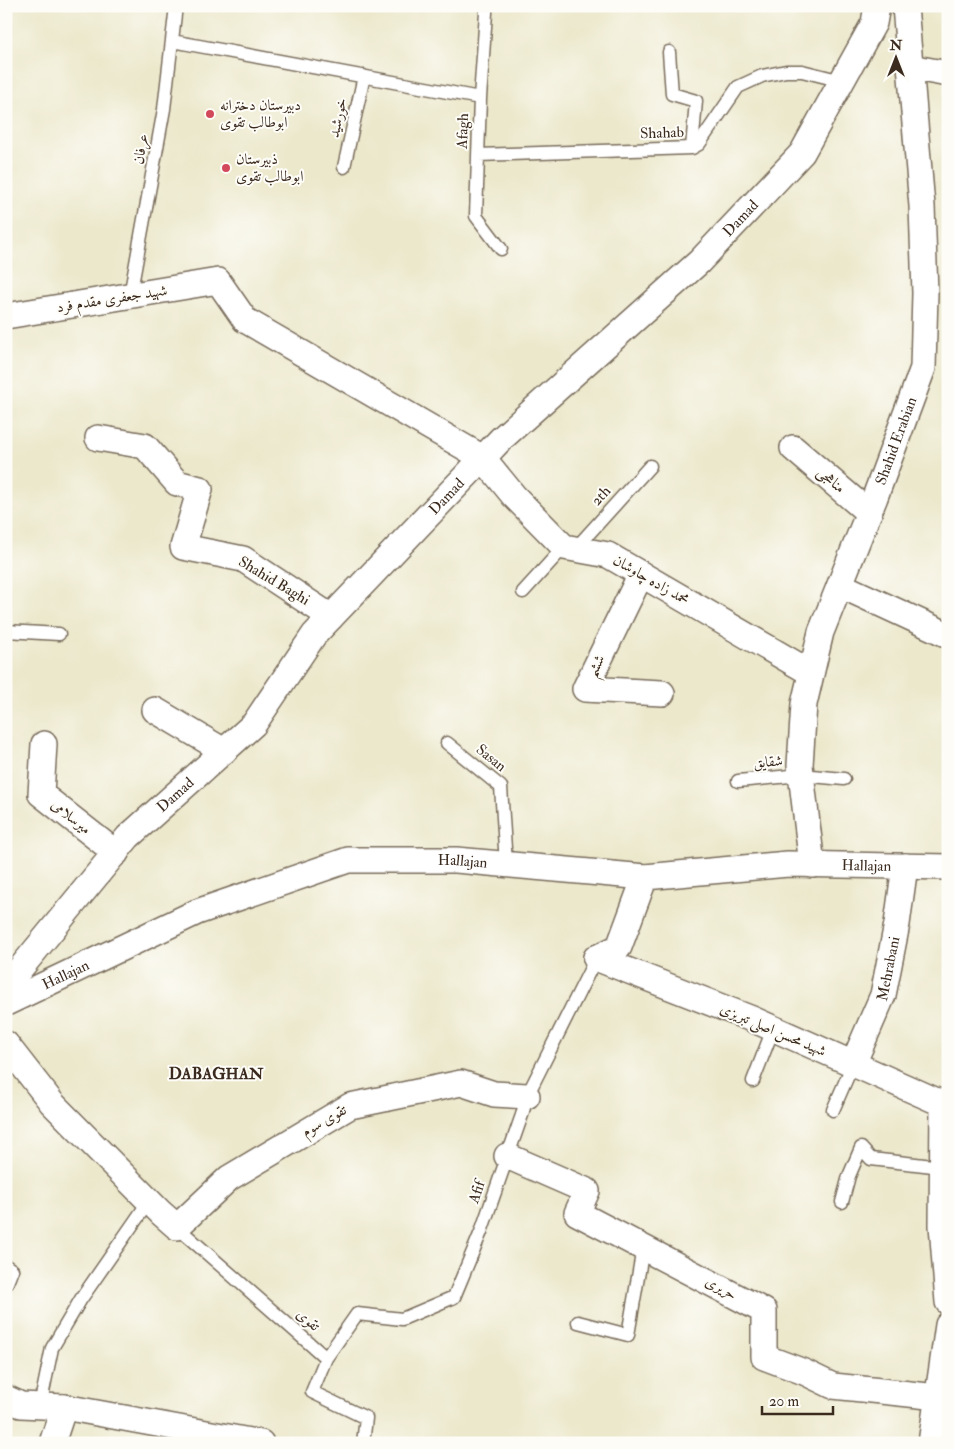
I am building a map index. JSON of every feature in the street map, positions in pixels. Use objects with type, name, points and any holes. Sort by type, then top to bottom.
[{"type":"street","name":"Damad","points":[[6,986],[128,837],[254,724],[314,635],[501,439],[699,262],[802,153],[874,23],[877,6]]},
{"type":"street","name":"Shahid Erabian","points":[[812,865],[800,765],[804,704],[822,632],[923,368],[922,206],[904,6]]},
{"type":"street","points":[[910,67],[948,74]]},
{"type":"street","name":"شهید جعفری مقدم فرد","points":[[6,316],[218,281],[245,320],[483,458]]},
{"type":"street","name":"Shahid Baghi","points":[[98,438],[145,446],[177,482],[200,489],[183,547],[243,559],[331,617]]},
{"type":"street","name":"مناهجی","points":[[793,448],[869,513]]},
{"type":"street","points":[[483,458],[514,496],[569,548]]},
{"type":"street","name":"محمد زاده چاوشان","points":[[569,548],[608,555],[811,673]]},
{"type":"street","name":"ششم","points":[[641,574],[585,688],[662,693]]},
{"type":"street","points":[[840,585],[948,635]]},
{"type":"street","points":[[155,710],[224,751]]},
{"type":"street","name":"میرسلامی","points":[[44,744],[41,794],[116,853]]},
{"type":"street","name":"Hallajan","points":[[6,1003],[197,912],[348,860],[456,860],[645,877],[788,864],[948,867]]},
{"type":"street","name":"Mehrabani","points":[[853,1064],[883,995],[897,924],[905,866]]},
{"type":"street","points":[[596,958],[619,947],[645,877]]},
{"type":"street","name":"شهید محسن اصلی تبریزی","points":[[596,958],[773,1029],[946,1105]]},
{"type":"street","points":[[6,1044],[52,1102],[177,1227]]},
{"type":"street","name":"تقوی سوم","points":[[177,1227],[229,1178],[350,1106],[460,1083],[494,1094],[528,1096]]},
{"type":"street","points":[[946,1105],[942,1167],[942,1225],[948,1302]]},
{"type":"street","name":"حریری","points":[[507,1156],[587,1191],[577,1213],[764,1311],[764,1357],[804,1372],[833,1386],[938,1398]]},
{"type":"street","points":[[931,1443],[948,1325]]},
{"type":"street","points":[[6,1398],[21,1405],[52,1406],[261,1443]]},
{"type":"street","points":[[52,1406],[53,1442]]},
{"type":"lane","name":"عرفان","points":[[130,296],[164,109],[176,6]]},
{"type":"lane","name":"Afagh","points":[[486,6],[480,98],[476,216],[501,249]]},
{"type":"lane","points":[[172,41],[480,98]]},
{"type":"lane","points":[[669,52],[672,94],[696,100],[692,148]]},
{"type":"lane","name":"Shahab","points":[[478,155],[692,148],[699,144],[738,87],[762,76],[802,70],[842,81]]},
{"type":"lane","name":"خورشید","points":[[344,167],[364,76]]},
{"type":"lane","name":"2th","points":[[523,592],[650,466]]},
{"type":"lane","points":[[6,631],[59,634]]},
{"type":"lane","name":"Sasan","points":[[447,744],[501,787],[506,864]]},
{"type":"lane","name":"شقایق","points":[[738,781],[801,775],[844,779]]},
{"type":"lane","name":"Afif","points":[[326,1358],[358,1314],[402,1319],[454,1297],[481,1232],[528,1096],[596,958]]},
{"type":"lane","points":[[753,1081],[773,1029]]},
{"type":"lane","points":[[833,1110],[853,1064]]},
{"type":"lane","points":[[842,1202],[849,1176],[861,1148],[871,1159],[942,1167]]},
{"type":"lane","points":[[52,1406],[52,1348],[81,1299],[149,1201]]},
{"type":"lane","name":"تقوی","points":[[177,1227],[326,1358]]},
{"type":"lane","points":[[578,1322],[628,1335],[643,1248]]},
{"type":"lane","points":[[6,1266],[12,1270],[6,1285]]},
{"type":"lane","points":[[326,1358],[312,1392],[366,1418],[363,1443]]},
{"type":"place","name":"دبیرستان دخترانه ابوطالب تقوی","points":[[210,114]]},
{"type":"place","name":"ذبیرستان ابوطالب تقوی","points":[[226,168]]},
{"type":"district","name":"DABAGHAN","points":[[216,1074]]}]
